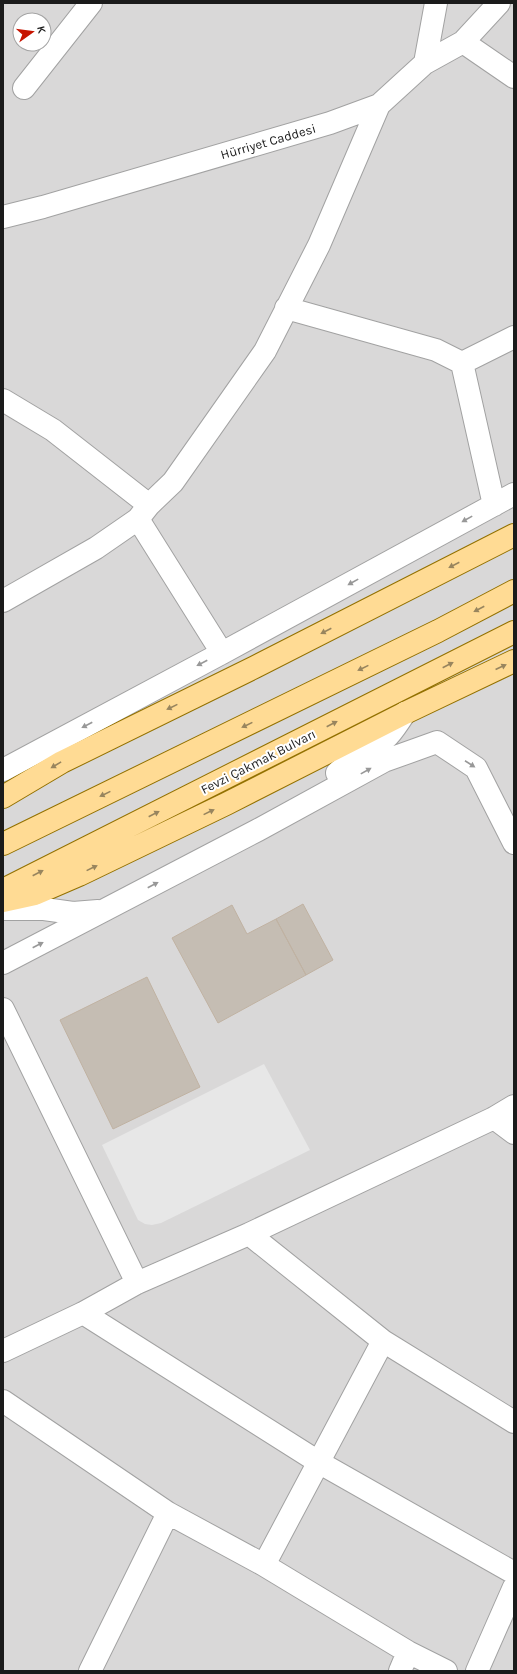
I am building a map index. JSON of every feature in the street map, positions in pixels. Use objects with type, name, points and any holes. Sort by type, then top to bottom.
[{"type":"main road","points":[[3,797],[62,762],[255,667],[514,535]]},
{"type":"main road","points":[[3,844],[438,631],[514,591]]},
{"type":"main road","name":"Fevzi Çakmak Bulvarı","points":[[3,890],[514,632]]},
{"type":"main road","points":[[3,901],[35,894],[79,874],[226,804],[405,713],[514,661]]},
{"type":"street","points":[[24,88],[90,3]]},
{"type":"street","points":[[425,63],[436,3]]},
{"type":"street","name":"Hürriyet Caddesi","points":[[3,217],[330,123],[379,105],[425,63],[463,42],[499,3]]},
{"type":"street","points":[[463,42],[514,77]]},
{"type":"street","points":[[3,601],[96,548],[144,512],[173,482],[265,351],[319,245],[379,105]]},
{"type":"street","points":[[286,308],[436,350],[462,363]]},
{"type":"street","points":[[462,363],[514,337]]},
{"type":"street","points":[[462,363],[494,505]]},
{"type":"street","points":[[3,400],[53,430],[144,512],[222,653]]},
{"type":"street","points":[[3,770],[514,494]]},
{"type":"street","points":[[283,816],[319,790],[344,766],[369,751],[387,737],[405,713]]},
{"type":"street","points":[[3,963],[104,911],[384,761],[437,742],[476,768],[514,843]]},
{"type":"street","points":[[3,909],[44,909],[73,913],[104,911]]},
{"type":"street","points":[[3,1009],[137,1283]]},
{"type":"street","points":[[3,1351],[83,1312],[137,1283],[249,1234],[494,1118],[514,1106]]},
{"type":"street","points":[[494,1118],[514,1133]]},
{"type":"street","points":[[249,1234],[383,1341],[514,1422]]},
{"type":"street","points":[[83,1312],[320,1463],[514,1573]]},
{"type":"street","points":[[264,1565],[320,1463],[383,1341]]},
{"type":"street","points":[[3,1401],[168,1514],[264,1565],[404,1662],[446,1671]]},
{"type":"street","points":[[90,1671],[168,1514]]},
{"type":"street","points":[[477,1671],[514,1587]]},
{"type":"shaded area","points":[[3,3],[514,3],[514,1671],[3,1671]]},
{"type":"shaded area","points":[[264,1064],[310,1150],[161,1223],[152,1225],[145,1224],[138,1220],[102,1145]]},
{"type":"building","points":[[303,904],[333,960],[306,975],[276,919]]},
{"type":"building","points":[[232,905],[247,934],[276,919],[306,975],[218,1023],[172,938]]},
{"type":"building","points":[[147,977],[200,1087],[113,1129],[60,1020]]}]
